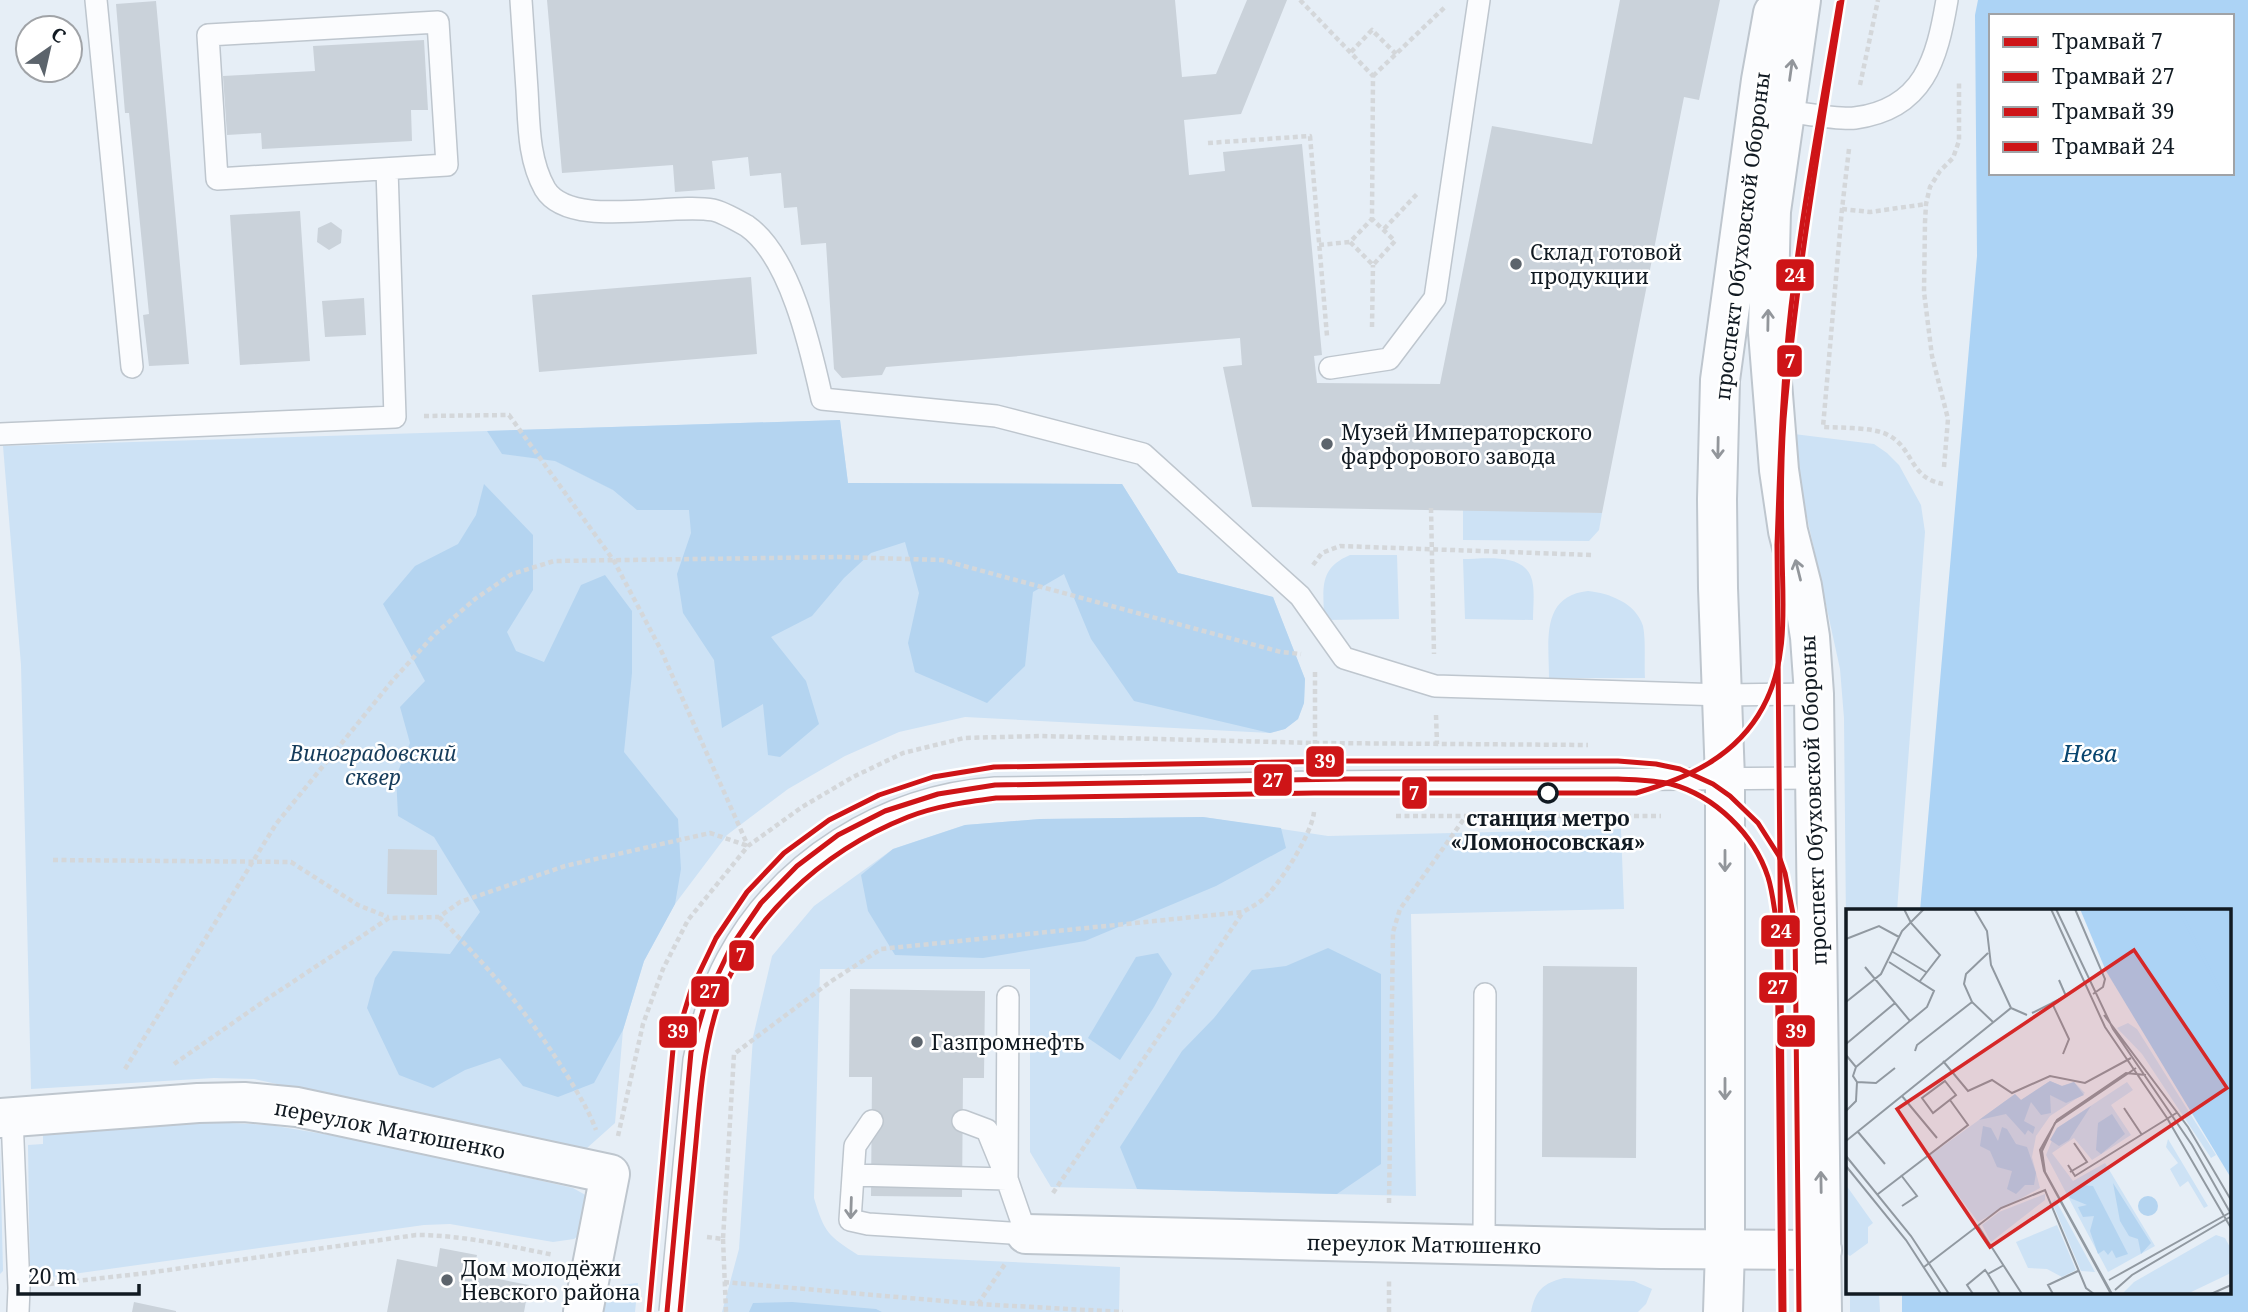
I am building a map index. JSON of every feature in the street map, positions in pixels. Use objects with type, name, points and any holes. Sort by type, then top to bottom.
[{"type":"main road","name":"проспект Обуховской Обороны","points":[[1723,1312],[1726,1250],[1725,779],[1718,563],[1720,380],[1761,80],[1776,0]]},
{"type":"main road","name":"проспект Обуховской Обороны","points":[[1801,0],[1772,211],[1768,332],[1779,470],[1788,531],[1802,586],[1810,637],[1814,694],[1822,1312]]},
{"type":"main road","name":"переулок Матюшенко","points":[[6,1118],[244,1102],[297,1107],[610,1174]]},
{"type":"main road","points":[[583,1312],[610,1174]]},
{"type":"main road","name":"переулок Матюшенко","points":[[1026,1234],[1822,1250]]},
{"type":"lane","points":[[96,0],[132,367]]},
{"type":"lane","points":[[521,0],[531,145],[537,171],[547,192],[567,207],[590,212],[682,209],[715,211],[748,227],[771,252],[791,292],[810,343],[822,399],[996,416],[1143,454],[1300,596],[1344,658],[1435,686],[1723,695],[1814,694]]},
{"type":"lane","points":[[1330,368],[1389,359],[1435,298],[1479,0]]},
{"type":"lane","points":[[1785,111],[1853,119],[1886,111],[1914,92],[1934,61],[1947,0]]},
{"type":"lane","points":[[438,22],[447,165],[387,169],[216,179],[208,35],[438,22]]},
{"type":"lane","points":[[0,434],[396,417],[387,169]]},
{"type":"lane","points":[[670,1312],[694,1060],[702,1021],[726,960],[743,932],[781,884],[808,860],[886,815],[919,800],[995,788],[1816,778]]},
{"type":"lane","points":[[1484,1245],[1485,994]]},
{"type":"lane","points":[[1007,1179],[1008,997]]},
{"type":"lane","points":[[6,1118],[19,1288],[18,1312]]},
{"type":"lane","points":[[872,1121],[855,1146],[850,1220],[868,1224],[1026,1234],[987,1130],[963,1121]]},
{"type":"lane","points":[[853,1175],[1007,1179]]},
{"type":"path","points":[[1300,0],[1373,76],[1372,219],[1350,242],[1320,245]]},
{"type":"path","points":[[1373,76],[1455,0]]},
{"type":"path","points":[[1351,52],[1372,30],[1396,54]]},
{"type":"path","points":[[1934,61],[1959,80],[1959,141],[1953,158],[1940,171],[1930,187],[1926,204],[1924,292],[1932,356],[1948,419],[1944,467]]},
{"type":"path","points":[[1208,143],[1310,136],[1330,368]]},
{"type":"path","points":[[1926,204],[1870,212],[1842,209],[1823,427],[1880,431],[1891,436],[1921,475],[1932,482],[1943,484]]},
{"type":"path","points":[[1372,219],[1395,241],[1373,265],[1372,361]]},
{"type":"path","points":[[1350,242],[1373,265]]},
{"type":"path","points":[[53,860],[291,862],[358,905],[389,918],[439,917],[460,902],[565,866],[710,832],[748,846],[660,648],[614,561],[509,415],[396,417]]},
{"type":"path","points":[[1431,508],[1437,744]]},
{"type":"path","points":[[1300,596],[1322,553],[1340,546],[1592,555]]},
{"type":"path","points":[[111,1109],[127,1064],[276,824],[393,680],[435,635],[475,599],[512,574],[554,561],[839,557],[942,560],[1281,652],[1344,658]]},
{"type":"path","points":[[1315,655],[1315,743]]},
{"type":"path","points":[[978,1304],[1243,912],[1261,901],[1279,882],[1314,816]]},
{"type":"path","points":[[1383,816],[1661,816]]},
{"type":"path","points":[[1389,1312],[1393,932],[1400,909],[1466,816]]},
{"type":"path","points":[[726,1312],[723,1239],[734,1054],[830,982],[881,948],[1243,912]]},
{"type":"path","points":[[439,917],[479,957],[521,1006],[556,1057],[591,1115],[610,1174]]},
{"type":"path","points":[[167,1069],[270,996],[389,918]]},
{"type":"path","points":[[696,1235],[723,1239]]},
{"type":"path","points":[[19,1288],[416,1236],[481,1240],[594,1263]]},
{"type":"path","points":[[724,1282],[962,1303],[1124,1312]]},
{"type":"path","points":[[961,1312],[962,1303]]},
{"type":"green space","name":"Виноградовский сквер","points":[[840,420],[848,483],[1122,484],[1178,573],[1273,597],[1305,679],[1304,703],[1298,719],[1285,729],[1270,733],[965,717],[899,732],[845,756],[788,789],[727,835],[675,904],[644,961],[623,1030],[615,1123],[587,1148],[576,1149],[254,1079],[214,1078],[31,1089],[21,665],[3,446]]},
{"type":"green space","points":[[1794,434],[1874,444],[1899,465],[1921,505],[1925,532],[1897,909],[1846,909],[1846,924],[1844,718],[1840,669],[1802,494]]},
{"type":"green space","points":[[1463,509],[1602,513],[1599,530],[1589,541],[1463,540]]},
{"type":"green space","points":[[1350,555],[1397,555],[1399,619],[1324,620],[1327,574],[1339,561]]},
{"type":"green space","points":[[1463,559],[1503,559],[1513,561],[1528,571],[1534,595],[1533,620],[1465,619]]},
{"type":"green space","points":[[1588,591],[1621,601],[1639,618],[1644,632],[1645,678],[1549,678],[1550,623],[1555,611],[1573,595]]},
{"type":"green space","points":[[1203,817],[1328,836],[1621,829],[1624,909],[1411,914],[1416,1196],[1051,1187],[1030,1152],[1030,969],[820,969],[814,1198],[828,1232],[858,1255],[1120,1267],[1119,1312],[722,1312],[739,1249],[753,1037],[772,956],[814,906],[893,849],[965,825],[1040,819]]},
{"type":"green space","points":[[210,1122],[270,1125],[365,1141],[573,1188],[589,1197],[583,1232],[574,1239],[553,1242],[450,1224],[424,1225],[30,1280],[28,1145],[43,1144],[43,1133]]},
{"type":"green space","points":[[0,1147],[3,1271],[0,1274]]},
{"type":"green space","points":[[1564,1278],[1634,1281],[1652,1289],[1646,1304],[1638,1312],[1531,1312],[1541,1289]]},
{"type":"green space","points":[[638,1283],[635,1312],[597,1312],[602,1287]]},
{"type":"green space","points":[[1850,1294],[1879,1294],[1880,1312],[1850,1312]]},
{"type":"shaded area","points":[[840,420],[848,483],[1122,484],[1178,573],[1273,597],[1305,679],[1304,703],[1298,719],[1285,729],[1270,733],[1134,701],[1091,639],[1064,574],[1033,592],[1025,666],[987,703],[915,672],[908,643],[919,593],[905,542],[871,553],[844,578],[812,616],[771,637],[806,681],[819,724],[780,757],[768,755],[763,704],[722,728],[714,660],[683,613],[677,574],[691,533],[689,510],[637,510],[613,490],[555,461],[502,454],[487,431]]},
{"type":"shaded area","points":[[484,484],[533,535],[533,590],[507,632],[516,651],[544,662],[581,585],[605,575],[632,611],[632,673],[624,752],[678,819],[681,869],[675,904],[644,961],[623,1030],[594,1083],[558,1097],[523,1086],[500,1058],[465,1070],[433,1088],[399,1075],[367,1008],[375,978],[393,951],[450,954],[480,912],[434,837],[398,816],[396,776],[410,743],[400,707],[425,681],[383,604],[415,566],[458,544],[476,515]]},
{"type":"shaded area","points":[[1203,817],[1281,828],[1286,848],[1216,886],[1085,941],[983,958],[895,955],[868,911],[861,875],[893,849],[965,825],[1040,819]]},
{"type":"shaded area","points":[[1328,948],[1381,974],[1381,1164],[1337,1194],[1137,1189],[1120,1147],[1182,1051],[1214,1018],[1252,970],[1286,966]]},
{"type":"shaded area","points":[[1158,953],[1172,974],[1120,1060],[1088,1038],[1136,957]]},
{"type":"shaded area","points":[[792,1302],[876,1309],[882,1312],[749,1312],[753,1303]]},
{"type":"water","name":"Нева","points":[[1978,0],[2248,0],[2248,1312],[1902,1312],[1902,1294],[2230,1294],[2230,909],[1920,909],[1977,256],[1975,15]]},
{"type":"building","points":[[547,0],[1175,0],[1182,77],[1216,74],[1247,0],[1287,0],[1241,114],[1184,120],[1189,175],[1225,171],[1223,152],[1302,144],[1322,355],[1314,356],[1317,383],[1440,384],[1492,126],[1592,144],[1620,0],[1720,0],[1699,100],[1684,97],[1602,513],[1252,507],[1223,367],[1242,365],[1240,338],[886,367],[882,375],[842,378],[834,369],[826,243],[801,245],[797,207],[784,208],[781,173],[750,176],[748,157],[712,161],[715,189],[675,192],[673,165],[562,173]]},
{"type":"building","points":[[156,1],[189,364],[149,366],[143,315],[149,314],[129,113],[125,113],[116,4]]},
{"type":"building","points":[[424,40],[428,110],[411,110],[412,141],[262,149],[261,133],[227,135],[223,76],[315,71],[313,46]]},
{"type":"building","points":[[300,211],[310,361],[240,365],[230,215]]},
{"type":"building","points":[[331,222],[342,230],[341,243],[329,250],[317,242],[318,228]]},
{"type":"building","points":[[751,277],[757,354],[539,372],[532,295]]},
{"type":"building","points":[[364,298],[366,335],[325,337],[322,301]]},
{"type":"building","points":[[388,849],[437,850],[437,895],[387,894]]},
{"type":"building","points":[[1543,966],[1637,967],[1636,1158],[1542,1157]]},
{"type":"building","points":[[850,989],[985,991],[984,1078],[963,1078],[962,1197],[871,1196],[872,1077],[849,1077]]},
{"type":"building","name":"Дом молодёжи Невского района","points":[[440,1248],[477,1255],[473,1274],[529,1285],[524,1312],[387,1312],[397,1259],[437,1267]]},
{"type":"building","points":[[134,1302],[176,1311],[176,1312],[132,1312]]},
{"type":"tram line","name":"7","points":[[680,1312],[705,1060],[716,1011],[729,978],[766,919],[790,893],[846,849],[876,831],[929,810],[996,798],[1314,793],[1636,793],[1692,772],[1725,752],[1739,739],[1752,724],[1772,688],[1781,648],[1784,419],[1802,261],[1842,0]]},
{"type":"tram line","name":"24","points":[[1784,1312],[1777,545],[1780,456],[1791,307],[1839,3]]},
{"type":"tram line","name":"39","points":[[649,1311],[673,1049],[691,990],[716,938],[747,892],[784,853],[829,820],[879,795],[933,777],[994,767],[1348,761],[1618,761],[1680,769],[1713,784],[1758,823],[1779,856],[1785,873],[1795,924],[1799,1312]]},
{"type":"tram line","name":"27","points":[[667,1312],[691,1052],[707,997],[731,947],[761,903],[797,866],[838,835],[885,811],[938,794],[995,785],[1348,779],[1618,779],[1658,782],[1671,784],[1703,798],[1717,807],[1743,832],[1762,861],[1768,877],[1777,925],[1781,1312]]},
{"type":"place","name":"Склад готовой продукции","points":[[1516,264]]},
{"type":"place","name":"Музей Императорского фарфорового завода","points":[[1327,444]]},
{"type":"place","name":"станция метро «Ломоносовская»","points":[[1548,793]]},
{"type":"place","name":"Газпромнефть","points":[[917,1042]]},
{"type":"place","name":"Дом молодёжи Невского района","points":[[447,1280]]}]
